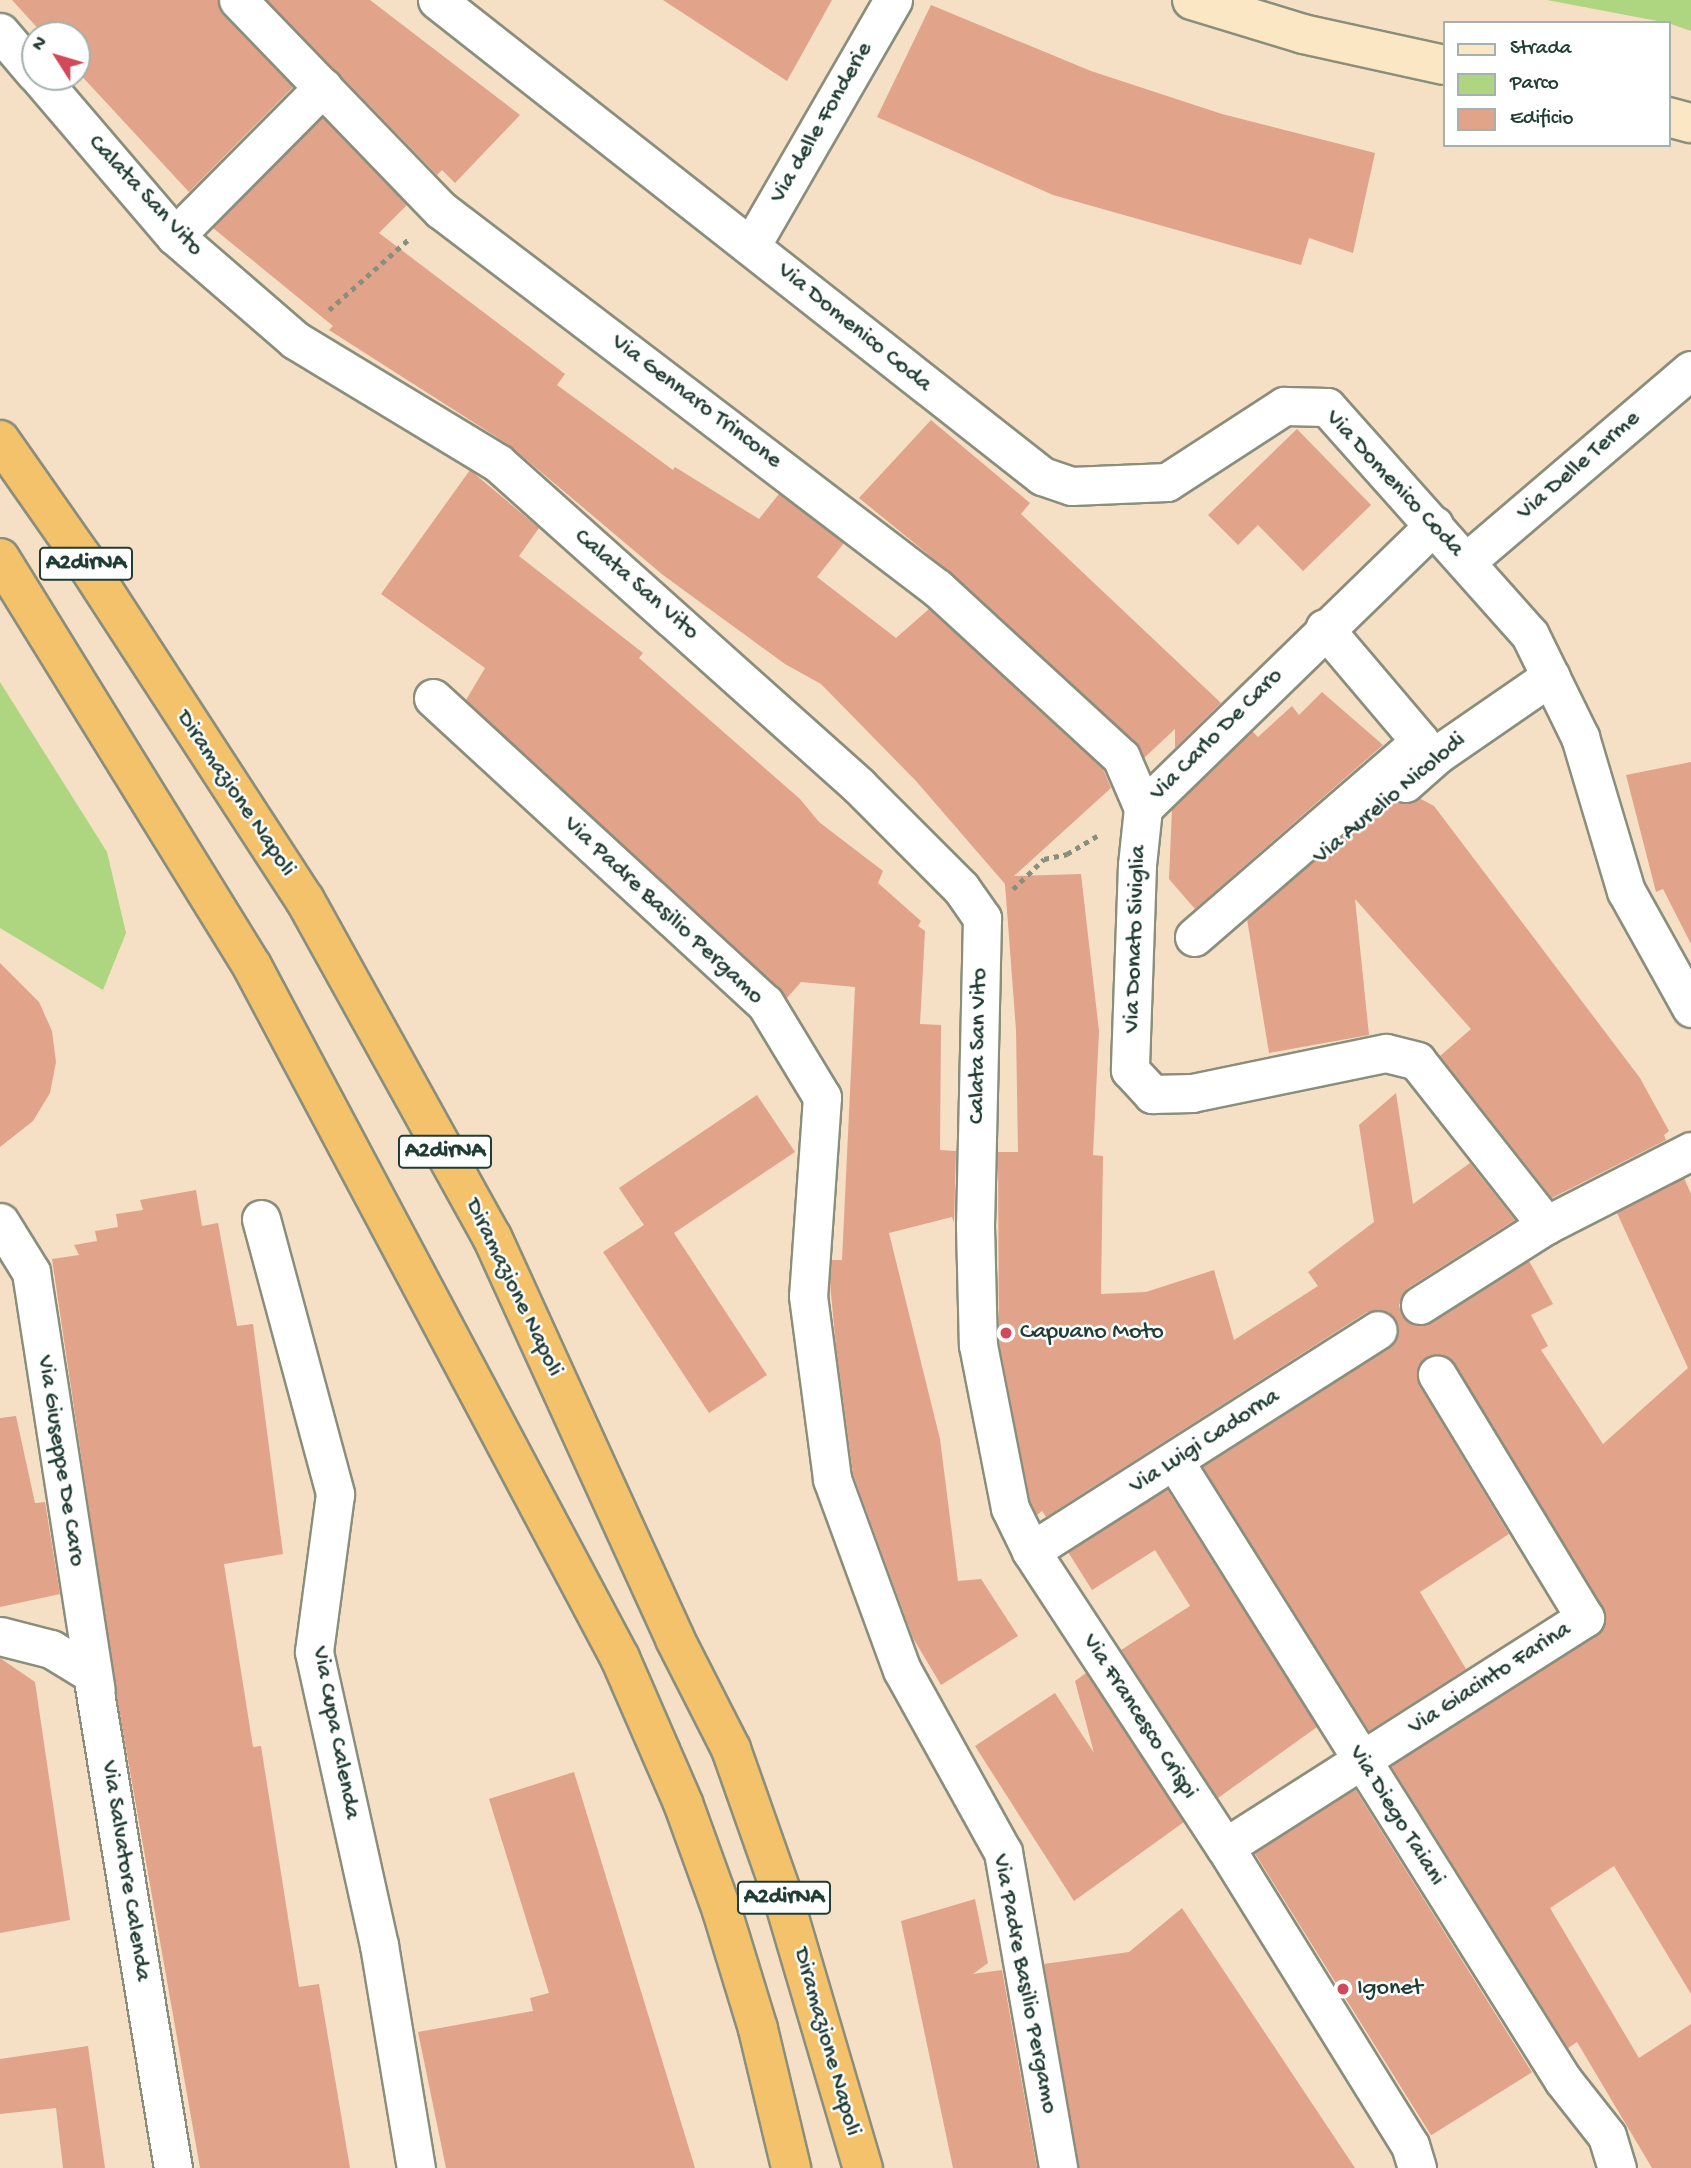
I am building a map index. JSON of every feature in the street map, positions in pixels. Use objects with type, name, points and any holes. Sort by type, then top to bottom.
[{"type":"highway","name":"Diramazione Napoli","points":[[0,440],[82,557],[167,692],[305,900],[492,1237],[675,1639],[740,1774],[816,2000],[863,2168]]},
{"type":"highway","name":"A2dirNA","points":[[0,558],[252,966],[620,1658],[683,1803],[722,1911],[758,2028],[791,2168]]},
{"type":"main road","points":[[1192,0],[1303,34],[1442,65]]},
{"type":"main road","points":[[1670,117],[1691,122]]},
{"type":"street","name":"Via Gennaro Trincone","points":[[239,0],[441,210],[937,588],[1121,757],[1143,808]]},
{"type":"street","name":"Via Domenico Coda","points":[[437,0],[1042,476],[1070,486],[1167,482],[1284,406],[1327,407],[1467,561],[1530,635],[1580,737],[1626,891],[1691,1008]]},
{"type":"street","name":"Via delle Fonderie","points":[[751,246],[893,0]]},
{"type":"street","points":[[0,32],[21,57]]},
{"type":"street","points":[[175,236],[323,87]]},
{"type":"street","name":"Calata San Vito","points":[[50,91],[175,236],[295,340],[498,463],[859,786],[961,888],[982,918],[975,1226]]},
{"type":"street","name":"Via Delle Terme","points":[[1467,561],[1691,370]]},
{"type":"street","name":"Via Carlo De Caro","points":[[1143,808],[1324,628],[1434,525]]},
{"type":"street","points":[[1194,937],[1420,741],[1324,628]]},
{"type":"street","name":"Via Aurelio Nicolodi","points":[[1236,930],[1438,754],[1551,676]]},
{"type":"street","name":"Via Padre Basilio Pergamo","points":[[433,698],[765,1003],[822,1097],[808,1296],[832,1479],[902,1670],[1003,1852],[1058,2168]]},
{"type":"street","name":"Via Donato Siviglia","points":[[1143,808],[1137,865],[1130,1070],[1152,1094],[1179,1094],[1386,1054],[1417,1061],[1546,1225]]},
{"type":"street","points":[[1420,1305],[1546,1225],[1691,1151]]},
{"type":"street","name":"Via Cupa Calenda","points":[[261,1219],[335,1494],[314,1652],[379,1945],[416,2168]]},
{"type":"street","name":"Via Giuseppe De Caro","points":[[0,1222],[31,1272],[99,1708]]},
{"type":"street","name":"Via Francesco Crispi","points":[[975,1226],[978,1345],[989,1414],[1010,1508],[1031,1551],[1225,1847],[1410,2144],[1417,2168]]},
{"type":"street","name":"Via Luigi Cadorna","points":[[1031,1551],[1175,1462],[1378,1330]]},
{"type":"street","name":"Via Giacinto Farina","points":[[1225,1847],[1586,1618],[1437,1374]]},
{"type":"street","name":"Via Diego Taiani","points":[[1175,1462],[1563,2080],[1607,2136],[1617,2168]]},
{"type":"street","name":"Via Salvatore Calenda","points":[[0,1636],[51,1649],[92,1674],[173,2168]]},
{"type":"path","points":[[295,340],[441,210]]},
{"type":"path","name":"Via Carlo De Caro","points":[[982,918],[1044,859],[1067,854],[1143,808]]},
{"type":"green space","points":[[1547,0],[1691,0],[1691,31],[1670,24],[1670,21],[1657,21]]},
{"type":"green space","points":[[0,682],[107,852],[126,933],[103,990],[0,928]]},
{"type":"building","points":[[12,0],[218,0],[223,15],[293,87],[189,192],[91,86],[91,21],[31,21]]},
{"type":"building","points":[[267,0],[370,0],[520,115],[455,183],[442,170],[437,175]]},
{"type":"building","points":[[663,0],[832,0],[787,81]]},
{"type":"building","points":[[931,5],[1091,71],[1222,114],[1375,153],[1353,253],[1309,238],[1301,265],[1053,195],[877,117]]},
{"type":"building","points":[[322,117],[407,205],[379,233],[565,374],[557,385],[673,470],[675,467],[759,519],[779,494],[844,543],[817,577],[896,638],[929,609],[1103,769],[1111,788],[1014,876],[1081,874],[1099,1031],[1093,1155],[1103,1156],[1101,1294],[1146,1292],[1214,1270],[1234,1340],[1318,1286],[1308,1272],[1374,1222],[1359,1125],[1396,1093],[1413,1204],[1470,1163],[1515,1220],[1408,1288],[1399,1305],[1402,1316],[1411,1324],[1431,1323],[1529,1261],[1553,1304],[1531,1315],[1548,1346],[1541,1350],[1603,1444],[1688,1368],[1617,1213],[1684,1178],[1691,1194],[1691,1994],[1614,1866],[1550,1908],[1639,2058],[1691,2024],[1691,2168],[1652,2168],[1577,2042],[1568,2048],[1391,1766],[1596,1636],[1606,1618],[1455,1364],[1446,1356],[1427,1357],[1418,1366],[1419,1385],[1509,1534],[1420,1592],[1466,1669],[1369,1731],[1203,1467],[1390,1347],[1399,1328],[1388,1312],[1367,1312],[1046,1517],[1042,1511],[1037,1515],[1030,1501],[999,1343],[998,1152],[1018,1152],[1016,1030],[1005,884],[916,781],[821,684],[785,664],[663,575],[509,445],[329,330],[333,326],[213,228]]},
{"type":"building","points":[[931,420],[1030,503],[1021,514],[1221,703],[1175,748],[1175,729],[1144,758],[1135,742],[951,573],[859,498]]},
{"type":"building","points":[[1297,429],[1371,505],[1303,571],[1258,525],[1238,545],[1208,515]]},
{"type":"building","points":[[470,470],[539,528],[519,556],[643,653],[639,658],[800,799],[819,822],[883,871],[878,883],[921,921],[918,926],[925,931],[920,1024],[941,1025],[940,1150],[956,1151],[954,1223],[952,1217],[889,1233],[940,1439],[958,1581],[981,1579],[1018,1636],[941,1685],[913,1638],[853,1474],[836,1347],[830,1283],[832,1260],[842,1260],[855,987],[801,982],[787,998],[466,700],[485,668],[381,594]]},
{"type":"building","points":[[1322,692],[1383,745],[1195,909],[1169,879],[1172,809],[1252,731],[1258,737],[1292,706],[1299,715]]},
{"type":"building","points":[[1691,762],[1691,944],[1663,889],[1656,892],[1626,775]]},
{"type":"building","points":[[1389,796],[1408,804],[1419,798],[1434,806],[1640,1078],[1669,1131],[1664,1135],[1666,1140],[1552,1198],[1440,1056],[1471,1029],[1355,899],[1369,1035],[1269,1053],[1247,919]]},
{"type":"building","points":[[0,963],[39,1002],[52,1031],[56,1062],[50,1093],[33,1121],[0,1147]]},
{"type":"building","points":[[757,1095],[795,1152],[674,1233],[767,1375],[709,1413],[603,1252],[644,1225],[619,1188]]},
{"type":"building","points":[[196,1190],[202,1226],[218,1223],[237,1326],[253,1324],[283,1554],[224,1564],[253,1747],[261,1746],[299,1987],[319,1984],[350,2168],[200,2168],[116,1692],[52,1259],[79,1255],[74,1245],[97,1241],[95,1231],[118,1227],[116,1214],[143,1210],[140,1200]]},
{"type":"building","points":[[16,1416],[35,1503],[45,1502],[60,1594],[0,1607],[0,1418]]},
{"type":"building","points":[[1167,1489],[1317,1727],[1218,1798],[1121,1650],[1190,1606],[1155,1550],[1092,1590],[1068,1552]]},
{"type":"building","points":[[0,1658],[35,1682],[70,1920],[0,1933]]},
{"type":"building","points":[[1086,1673],[1184,1822],[1074,1901],[975,1746],[1055,1693],[1094,1753],[1075,1681]]},
{"type":"building","points":[[574,1772],[695,2168],[446,2168],[418,2032],[533,2011],[530,1998],[549,1993],[489,1799]]},
{"type":"building","points":[[1355,1789],[1532,2072],[1431,2135],[1254,1852]]},
{"type":"building","points":[[975,1899],[988,1963],[973,1974],[1002,1970],[1037,2168],[953,2168],[901,1921]]},
{"type":"building","points":[[1182,1908],[1355,2168],[1078,2168],[1044,1964],[1129,1952]]},
{"type":"building","points":[[88,2046],[105,2168],[63,2168],[56,2108],[0,2114],[0,2059]]},
{"type":"place","name":"Capuano Moto","points":[[1006,1333]]},
{"type":"place","name":"Igonet","points":[[1343,1989]]}]
